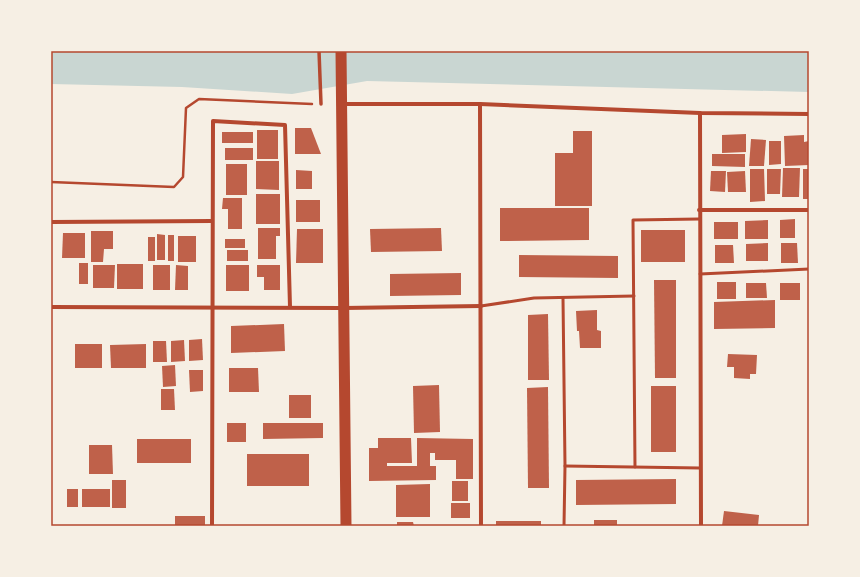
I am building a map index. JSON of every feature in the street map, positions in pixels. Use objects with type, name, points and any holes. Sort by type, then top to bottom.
[{"type":"highway","points":[[341,51],[346,526]]},
{"type":"street","points":[[319,51],[321,104]]},
{"type":"street","points":[[342,104],[480,104],[700,113],[809,114]]},
{"type":"street","points":[[480,104],[482,526]]},
{"type":"street","points":[[700,113],[699,218],[701,526]]},
{"type":"street","points":[[212,526],[213,121],[285,125],[290,307]]},
{"type":"street","points":[[699,210],[809,210]]},
{"type":"street","points":[[51,222],[212,221]]},
{"type":"street","points":[[51,307],[344,308],[481,306]]},
{"type":"lane","points":[[635,467],[633,220],[699,218]]},
{"type":"lane","points":[[700,274],[809,269]]},
{"type":"lane","points":[[481,306],[534,298],[634,296]]},
{"type":"lane","points":[[563,298],[565,466],[564,526]]},
{"type":"lane","points":[[565,466],[700,468]]},
{"type":"path","points":[[51,182],[174,186],[183,177],[186,108],[199,99],[321,104]]},
{"type":"shaded area","points":[[51,51],[809,51],[809,92],[367,81],[292,94],[182,87],[51,84]]},
{"type":"building","points":[[295,128],[311,128],[321,154],[295,154]]},
{"type":"building","points":[[257,130],[278,130],[278,159],[257,159]]},
{"type":"building","points":[[573,131],[592,131],[592,206],[555,206],[555,153],[573,153]]},
{"type":"building","points":[[222,132],[253,132],[253,143],[222,143]]},
{"type":"building","points":[[746,134],[746,152],[722,153],[722,135]]},
{"type":"building","points":[[804,135],[804,142],[809,141],[809,165],[785,166],[784,136]]},
{"type":"building","points":[[751,139],[766,140],[764,166],[749,166]]},
{"type":"building","points":[[769,141],[781,141],[781,164],[769,165]]},
{"type":"building","points":[[225,148],[253,148],[253,160],[225,160]]},
{"type":"building","points":[[712,154],[745,154],[745,167],[712,166]]},
{"type":"building","points":[[256,161],[279,161],[279,190],[256,189]]},
{"type":"building","points":[[226,164],[247,164],[247,195],[226,195]]},
{"type":"building","points":[[783,168],[800,168],[799,197],[782,197]]},
{"type":"building","points":[[750,169],[764,169],[765,201],[750,202]]},
{"type":"building","points":[[767,169],[781,169],[780,194],[767,194]]},
{"type":"building","points":[[803,169],[809,169],[809,199],[803,199]]},
{"type":"building","points":[[296,170],[312,171],[312,189],[296,189]]},
{"type":"building","points":[[711,171],[726,171],[725,192],[710,191]]},
{"type":"building","points":[[745,171],[746,192],[728,192],[727,172]]},
{"type":"building","points":[[256,194],[280,194],[280,224],[256,224]]},
{"type":"building","points":[[223,198],[242,198],[242,229],[228,229],[228,209],[222,209]]},
{"type":"building","points":[[296,200],[320,200],[320,222],[296,222]]},
{"type":"building","points":[[500,208],[589,208],[589,240],[500,241]]},
{"type":"building","points":[[795,219],[795,238],[780,238],[780,220]]},
{"type":"building","points":[[768,220],[768,239],[745,239],[745,221]]},
{"type":"building","points":[[714,222],[738,222],[738,239],[714,239]]},
{"type":"building","points":[[258,228],[280,228],[280,236],[276,236],[276,259],[258,259]]},
{"type":"building","points":[[441,228],[442,251],[371,252],[370,229]]},
{"type":"building","points":[[297,229],[323,229],[323,263],[296,263]]},
{"type":"building","points":[[641,230],[685,230],[685,262],[641,262]]},
{"type":"building","points":[[91,231],[113,231],[113,249],[104,249],[103,262],[91,262]]},
{"type":"building","points":[[63,233],[85,233],[85,258],[62,258]]},
{"type":"building","points":[[157,234],[165,235],[165,260],[157,260]]},
{"type":"building","points":[[168,235],[174,235],[174,261],[168,261]]},
{"type":"building","points":[[178,236],[196,236],[196,262],[178,262]]},
{"type":"building","points":[[148,237],[155,237],[155,261],[148,261]]},
{"type":"building","points":[[225,239],[245,239],[245,248],[225,248]]},
{"type":"building","points":[[768,243],[768,261],[746,261],[746,244]]},
{"type":"building","points":[[781,243],[797,243],[798,263],[781,263]]},
{"type":"building","points":[[715,245],[733,245],[734,263],[715,263]]},
{"type":"building","points":[[227,250],[248,250],[248,261],[227,261]]},
{"type":"building","points":[[519,255],[618,256],[618,278],[519,277]]},
{"type":"building","points":[[79,263],[88,263],[88,284],[79,284]]},
{"type":"building","points":[[117,264],[143,264],[143,289],[117,289]]},
{"type":"building","points":[[93,265],[115,265],[114,288],[93,288]]},
{"type":"building","points":[[153,265],[170,265],[170,290],[153,290]]},
{"type":"building","points":[[176,265],[188,266],[188,290],[175,290]]},
{"type":"building","points":[[226,265],[249,265],[249,291],[226,291]]},
{"type":"building","points":[[257,265],[280,265],[280,290],[264,290],[264,277],[257,277]]},
{"type":"building","points":[[461,273],[461,295],[390,296],[390,274]]},
{"type":"building","points":[[654,280],[676,280],[676,378],[655,378]]},
{"type":"building","points":[[717,282],[736,282],[736,299],[717,299]]},
{"type":"building","points":[[746,283],[766,283],[767,298],[746,298]]},
{"type":"building","points":[[780,283],[800,283],[800,300],[780,300]]},
{"type":"building","points":[[775,300],[775,328],[714,329],[714,302]]},
{"type":"building","points":[[597,310],[597,330],[601,331],[601,348],[580,348],[576,311]]},
{"type":"building","points":[[548,314],[549,380],[528,380],[528,315]]},
{"type":"building","points":[[284,324],[285,351],[231,353],[231,326]]},
{"type":"building","points":[[202,339],[203,360],[189,361],[189,340]]},
{"type":"building","points":[[184,340],[185,361],[171,362],[171,341]]},
{"type":"building","points":[[153,341],[166,341],[167,362],[153,362]]},
{"type":"building","points":[[75,344],[102,344],[102,368],[75,368]]},
{"type":"building","points":[[146,344],[146,368],[111,368],[110,345]]},
{"type":"building","points":[[728,354],[757,355],[756,374],[750,374],[750,379],[734,378],[734,367],[727,367]]},
{"type":"building","points":[[175,365],[176,386],[163,387],[162,366]]},
{"type":"building","points":[[229,368],[258,368],[259,392],[229,392]]},
{"type":"building","points":[[189,370],[203,370],[203,391],[190,392]]},
{"type":"building","points":[[439,385],[440,432],[414,433],[413,386]]},
{"type":"building","points":[[651,386],[676,386],[676,452],[651,452]]},
{"type":"building","points":[[548,387],[549,488],[528,488],[527,388]]},
{"type":"building","points":[[161,389],[174,389],[175,410],[161,410]]},
{"type":"building","points":[[289,395],[311,395],[311,418],[289,418]]},
{"type":"building","points":[[227,423],[246,423],[246,442],[227,442]]},
{"type":"building","points":[[263,423],[323,423],[323,438],[263,439]]},
{"type":"building","points":[[378,438],[411,438],[412,463],[387,463],[387,466],[417,466],[417,438],[473,439],[473,479],[456,479],[456,460],[435,460],[435,453],[430,453],[430,466],[436,466],[436,480],[369,481],[369,448],[378,448]]},
{"type":"building","points":[[137,439],[191,439],[191,463],[137,463]]},
{"type":"building","points":[[89,445],[112,445],[113,474],[89,474]]},
{"type":"building","points":[[247,454],[309,454],[309,486],[247,486]]},
{"type":"building","points":[[676,479],[676,504],[576,505],[576,480]]},
{"type":"building","points":[[112,480],[126,480],[126,508],[112,508]]},
{"type":"building","points":[[452,481],[468,481],[468,501],[452,501]]},
{"type":"building","points":[[430,484],[430,517],[396,517],[396,485]]},
{"type":"building","points":[[67,489],[78,489],[78,507],[67,507]]},
{"type":"building","points":[[82,489],[110,489],[110,507],[82,507]]},
{"type":"building","points":[[451,503],[470,503],[470,518],[451,518]]},
{"type":"building","points":[[724,511],[759,515],[758,526],[722,526]]},
{"type":"building","points":[[175,516],[205,516],[205,526],[175,526]]},
{"type":"building","points":[[594,520],[617,520],[617,526],[594,526]]},
{"type":"building","points":[[496,521],[541,521],[541,526],[496,526]]},
{"type":"building","points":[[397,522],[413,522],[414,526],[397,526]]}]
